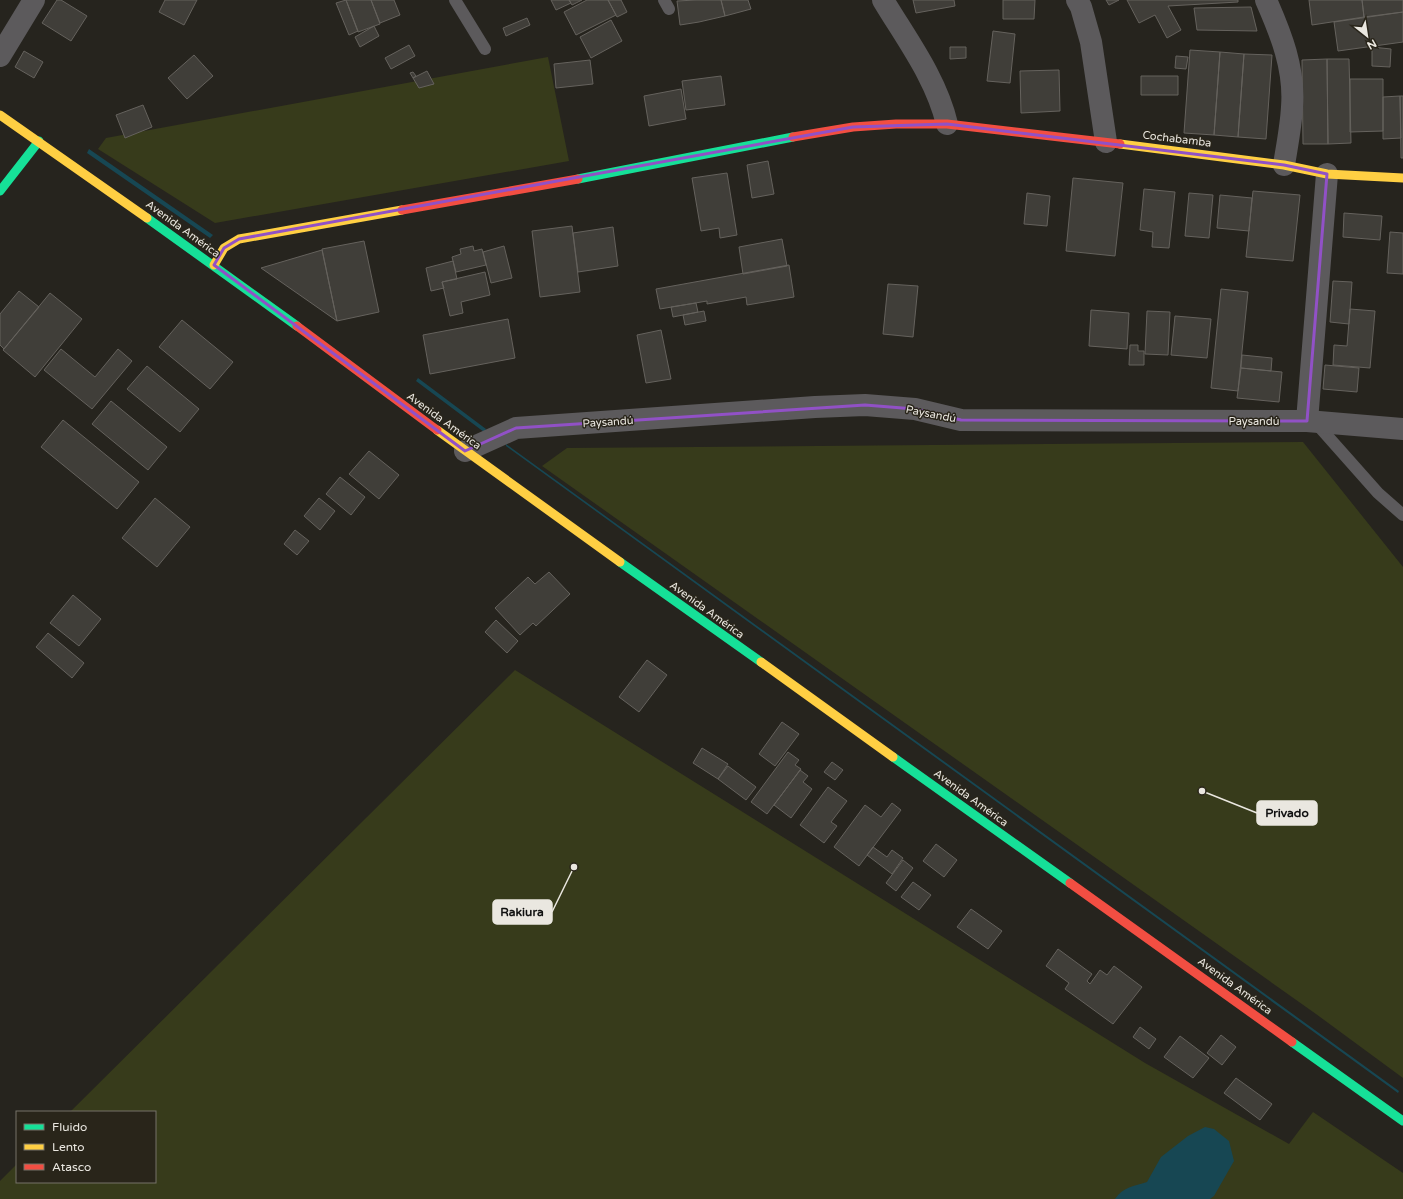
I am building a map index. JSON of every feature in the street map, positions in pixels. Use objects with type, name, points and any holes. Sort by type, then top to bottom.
[{"type":"main road","name":"Avenida América","points":[[0,115],[214,265],[465,451],[1401,1117]]},
{"type":"main road","name":"Cochabamba","points":[[214,265],[224,248],[239,239],[564,182],[853,127],[896,124],[947,124],[1106,142],[1284,165],[1327,174],[1403,178]]},
{"type":"main road","points":[[0,191],[39,141]]},
{"type":"street","points":[[0,56],[34,0]]},
{"type":"street","points":[[883,0],[938,92],[947,124]]},
{"type":"street","points":[[1077,0],[1081,8],[1091,42],[1106,142]]},
{"type":"street","points":[[1266,0],[1280,32],[1291,71],[1292,107],[1284,165]]},
{"type":"street","points":[[1311,421],[1327,174]]},
{"type":"street","name":"Paysandú","points":[[465,451],[516,428],[865,405],[915,409],[961,420],[1311,421],[1403,429]]},
{"type":"lane","points":[[455,0],[485,49]]},
{"type":"lane","points":[[1311,421],[1378,493],[1403,515]]},
{"type":"highlighted area","points":[[947,124],[1284,165],[1327,174],[1307,421],[961,420],[915,409],[865,405],[516,428],[465,451],[214,265],[224,248],[239,239],[853,127]]},
{"type":"green space","points":[[548,57],[569,161],[215,223],[98,149],[106,138]]},
{"type":"green space","points":[[1303,442],[1403,567],[1403,1078],[1316,1014],[542,466],[567,448]]},
{"type":"green space","points":[[515,670],[1145,1063],[1289,1144],[1313,1112],[1403,1173],[1403,1199],[0,1199],[0,1181],[16,1165],[16,1183],[156,1183],[156,1111],[71,1111]]},
{"type":"water","points":[[89,149],[213,235],[210,238],[87,153]]},
{"type":"water","points":[[418,378],[486,429],[484,432],[416,381]]},
{"type":"water","points":[[506,444],[1399,1091],[1398,1093],[506,446]]},
{"type":"water","points":[[1205,1127],[1214,1129],[1229,1141],[1234,1161],[1214,1196],[1210,1199],[1115,1199],[1125,1189],[1147,1182],[1161,1157],[1188,1136]]},
{"type":"building","points":[[57,0],[61,0],[87,16],[71,41],[42,23]]},
{"type":"building","points":[[165,0],[197,0],[184,25],[159,12]]},
{"type":"building","points":[[346,0],[358,31],[349,35],[336,3]]},
{"type":"building","points":[[346,0],[371,0],[380,24],[358,32]]},
{"type":"building","points":[[371,0],[394,0],[400,15],[380,23]]},
{"type":"building","points":[[551,0],[569,0],[571,3],[556,10]]},
{"type":"building","points":[[569,0],[582,0],[572,5]]},
{"type":"building","points":[[587,0],[608,0],[616,15],[576,35],[564,12]]},
{"type":"building","points":[[608,0],[621,0],[627,12],[617,17]]},
{"type":"building","points":[[721,0],[725,16],[680,25],[677,1]]},
{"type":"building","points":[[721,0],[748,0],[751,9],[725,16]]},
{"type":"building","points":[[913,0],[954,0],[955,6],[916,13]]},
{"type":"building","points":[[1003,0],[1035,0],[1034,19],[1003,19]]},
{"type":"building","points":[[1106,0],[1119,0],[1109,5]]},
{"type":"building","points":[[1127,0],[1238,0],[1238,2],[1168,6],[1181,30],[1167,38],[1155,15],[1139,23]]},
{"type":"building","points":[[1309,0],[1362,0],[1364,17],[1312,25]]},
{"type":"building","points":[[1362,0],[1403,0],[1403,12],[1364,17]]},
{"type":"building","points":[[1251,7],[1257,31],[1197,30],[1194,8]]},
{"type":"building","points":[[1403,12],[1403,42],[1338,51],[1334,22]]},
{"type":"building","points":[[527,18],[530,25],[506,36],[503,28]]},
{"type":"building","points":[[611,20],[622,41],[591,58],[580,37]]},
{"type":"building","points":[[374,26],[379,36],[360,47],[355,37]]},
{"type":"building","points":[[993,31],[1015,34],[1010,83],[987,81]]},
{"type":"building","points":[[409,45],[415,56],[391,69],[385,58]]},
{"type":"building","points":[[950,47],[966,47],[966,58],[950,59]]},
{"type":"building","points":[[1372,47],[1391,49],[1390,67],[1372,66]]},
{"type":"building","points":[[1190,50],[1220,52],[1214,135],[1184,133]]},
{"type":"building","points":[[24,51],[43,62],[34,78],[15,67]]},
{"type":"building","points":[[1220,52],[1244,54],[1238,137],[1214,135]]},
{"type":"building","points":[[1244,54],[1272,55],[1266,139],[1238,137]]},
{"type":"building","points":[[194,55],[213,76],[187,99],[168,78]]},
{"type":"building","points":[[1176,56],[1188,57],[1186,69],[1175,68]]},
{"type":"building","points":[[1327,59],[1328,144],[1303,144],[1302,60]]},
{"type":"building","points":[[1327,59],[1349,59],[1351,143],[1328,144]]},
{"type":"building","points":[[590,60],[593,84],[556,88],[554,64]]},
{"type":"building","points":[[1059,70],[1060,111],[1021,113],[1020,71]]},
{"type":"building","points":[[427,71],[434,84],[419,88],[413,78]]},
{"type":"building","points":[[413,72],[416,76],[413,78],[410,73]]},
{"type":"building","points":[[721,76],[725,105],[686,110],[682,81]]},
{"type":"building","points":[[1141,76],[1178,76],[1178,95],[1141,95]]},
{"type":"building","points":[[1350,79],[1383,79],[1383,131],[1350,132]]},
{"type":"building","points":[[681,89],[686,119],[649,126],[644,96]]},
{"type":"building","points":[[1400,96],[1401,138],[1383,139],[1383,97]]},
{"type":"building","points":[[1400,96],[1403,96],[1403,158],[1401,158]]},
{"type":"building","points":[[143,105],[152,127],[125,138],[116,115]]},
{"type":"building","points":[[768,161],[774,194],[752,198],[747,165]]},
{"type":"building","points":[[727,173],[737,235],[720,238],[719,228],[701,231],[692,178]]},
{"type":"building","points":[[1073,178],[1123,183],[1115,256],[1066,251]]},
{"type":"building","points":[[1144,189],[1175,192],[1169,248],[1152,247],[1153,232],[1140,230]]},
{"type":"building","points":[[1253,191],[1300,195],[1293,261],[1246,257]]},
{"type":"building","points":[[1027,193],[1050,196],[1047,226],[1024,224]]},
{"type":"building","points":[[1189,193],[1213,195],[1209,238],[1185,236]]},
{"type":"building","points":[[1220,195],[1252,198],[1249,231],[1217,228]]},
{"type":"building","points":[[1344,213],[1382,216],[1380,240],[1343,237]]},
{"type":"building","points":[[572,226],[580,292],[540,297],[532,231]]},
{"type":"building","points":[[613,227],[618,266],[578,272],[573,233]]},
{"type":"building","points":[[1390,232],[1403,233],[1403,274],[1387,273]]},
{"type":"building","points":[[782,239],[787,266],[743,274],[739,247]]},
{"type":"building","points":[[364,241],[379,312],[337,321],[322,249]]},
{"type":"building","points":[[473,246],[474,251],[482,249],[486,265],[456,272],[452,257],[461,254],[460,249]]},
{"type":"building","points":[[504,246],[512,278],[491,283],[483,252]]},
{"type":"building","points":[[322,250],[337,321],[261,268]]},
{"type":"building","points":[[453,261],[457,279],[442,282],[444,288],[431,291],[426,268]]},
{"type":"building","points":[[789,265],[794,297],[747,305],[746,297],[707,304],[707,301],[660,309],[656,289]]},
{"type":"building","points":[[485,272],[490,295],[461,302],[463,313],[450,316],[442,282]]},
{"type":"building","points":[[1333,281],[1352,282],[1349,324],[1330,322]]},
{"type":"building","points":[[888,284],[918,286],[913,337],[883,334]]},
{"type":"building","points":[[1221,289],[1248,292],[1238,391],[1211,388]]},
{"type":"building","points":[[19,291],[39,307],[4,349],[0,345],[0,314]]},
{"type":"building","points":[[50,293],[82,319],[35,377],[3,350]]},
{"type":"building","points":[[696,303],[698,312],[673,317],[671,307]]},
{"type":"building","points":[[1350,309],[1375,311],[1370,368],[1333,365],[1334,345],[1347,346]]},
{"type":"building","points":[[1091,310],[1129,313],[1127,349],[1089,346]]},
{"type":"building","points":[[704,311],[706,321],[685,325],[683,315]]},
{"type":"building","points":[[1147,311],[1170,312],[1168,355],[1145,354]]},
{"type":"building","points":[[1175,316],[1211,319],[1207,358],[1171,355]]},
{"type":"building","points":[[508,319],[515,358],[430,374],[423,335]]},
{"type":"building","points":[[182,320],[233,362],[210,389],[159,347]]},
{"type":"building","points":[[661,330],[671,379],[646,383],[637,335]]},
{"type":"building","points":[[1130,345],[1138,345],[1138,351],[1144,351],[1144,365],[1129,365]]},
{"type":"building","points":[[61,349],[95,377],[118,349],[132,361],[92,409],[44,370]]},
{"type":"building","points":[[1242,355],[1272,358],[1271,371],[1241,368]]},
{"type":"building","points":[[1325,365],[1359,368],[1357,392],[1323,389]]},
{"type":"building","points":[[147,366],[199,409],[180,432],[127,389]]},
{"type":"building","points":[[1241,368],[1282,372],[1279,402],[1237,398]]},
{"type":"building","points":[[111,401],[167,447],[148,470],[92,424]]},
{"type":"building","points":[[63,420],[139,482],[117,509],[41,447]]},
{"type":"building","points":[[369,451],[399,475],[379,499],[349,474]]},
{"type":"building","points":[[340,477],[365,497],[351,515],[326,494]]},
{"type":"building","points":[[155,498],[190,527],[157,567],[122,538]]},
{"type":"building","points":[[319,498],[335,511],[320,530],[304,516]]},
{"type":"building","points":[[295,530],[309,541],[297,555],[284,544]]},
{"type":"building","points":[[549,572],[570,594],[536,626],[533,623],[520,635],[495,608],[528,577],[535,584]]},
{"type":"building","points":[[73,595],[101,619],[79,646],[50,623]]},
{"type":"building","points":[[496,620],[518,641],[507,653],[485,632]]},
{"type":"building","points":[[48,633],[84,663],[72,678],[36,647]]},
{"type":"building","points":[[647,660],[667,675],[639,712],[619,697]]},
{"type":"building","points":[[782,722],[799,734],[775,766],[759,754]]},
{"type":"building","points":[[702,748],[728,764],[718,779],[693,763]]},
{"type":"building","points":[[788,752],[799,760],[795,765],[801,769],[767,814],[751,802]]},
{"type":"building","points":[[832,762],[843,770],[835,780],[824,772]]},
{"type":"building","points":[[728,766],[756,787],[746,800],[718,779]]},
{"type":"building","points":[[800,770],[808,776],[803,782],[812,789],[791,818],[774,805]]},
{"type":"building","points":[[828,787],[847,801],[831,822],[837,826],[824,843],[800,825]]},
{"type":"building","points":[[892,803],[901,810],[859,866],[834,847],[865,805],[881,817]]},
{"type":"building","points":[[936,844],[957,860],[944,877],[923,861]]},
{"type":"building","points":[[873,847],[887,857],[892,850],[903,858],[892,874],[867,855]]},
{"type":"building","points":[[903,860],[913,868],[896,891],[886,883]]},
{"type":"building","points":[[913,882],[931,895],[919,910],[901,897]]},
{"type":"building","points":[[971,909],[1002,931],[988,949],[957,927]]},
{"type":"building","points":[[1058,949],[1092,974],[1087,981],[1090,984],[1100,970],[1107,975],[1114,966],[1142,987],[1113,1024],[1065,989],[1069,983],[1046,966]]},
{"type":"building","points":[[1140,1027],[1156,1039],[1149,1049],[1133,1037]]},
{"type":"building","points":[[1221,1035],[1236,1047],[1222,1065],[1207,1053]]},
{"type":"building","points":[[1180,1036],[1209,1058],[1193,1078],[1164,1057]]},
{"type":"building","points":[[1236,1078],[1272,1104],[1260,1120],[1224,1093]]},
{"type":"traffic: fast","points":[[578,179],[793,137]]},
{"type":"traffic: fast","points":[[0,191],[39,141]]},
{"type":"traffic: fast","points":[[147,218],[297,326]]},
{"type":"traffic: fast","points":[[620,562],[761,662]]},
{"type":"traffic: fast","points":[[893,757],[1070,883]]},
{"type":"traffic: fast","points":[[1292,1042],[1403,1121]]},
{"type":"traffic: slow","points":[[0,115],[147,218]]},
{"type":"traffic: slow","points":[[1120,144],[1284,165],[1327,174],[1403,178]]},
{"type":"traffic: slow","points":[[214,265],[224,248],[239,239],[402,210]]},
{"type":"traffic: slow","points":[[437,430],[620,562]]},
{"type":"traffic: slow","points":[[761,662],[893,757]]},
{"type":"traffic: jam","points":[[793,137],[853,127],[896,124],[947,124],[1120,144]]},
{"type":"traffic: jam","points":[[402,210],[578,179]]},
{"type":"traffic: jam","points":[[297,326],[437,430]]},
{"type":"traffic: jam","points":[[1070,883],[1292,1042]]},
{"type":"place","name":"Privado","points":[[1202,791]]},
{"type":"place","name":"Rakiura","points":[[574,867]]}]
